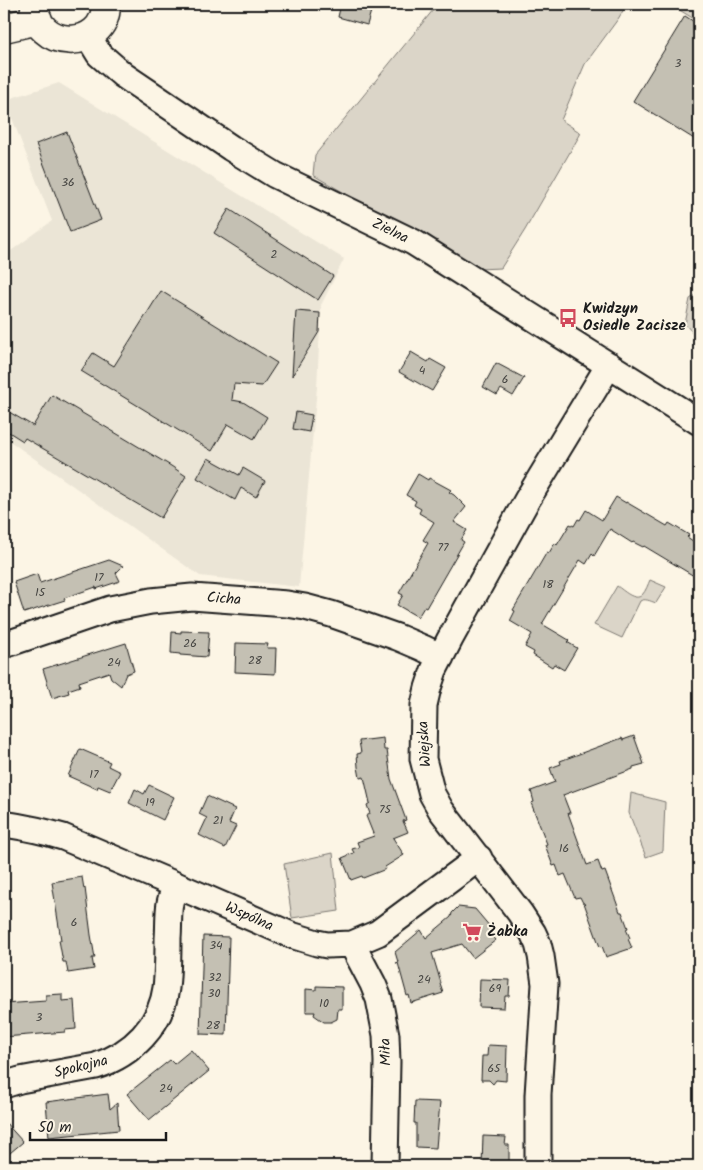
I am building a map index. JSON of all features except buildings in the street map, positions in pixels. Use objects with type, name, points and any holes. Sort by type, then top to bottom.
[{"type":"main road","points":[[4,28],[36,12],[45,30],[65,40],[77,40],[88,36],[96,29],[103,20],[106,4]]},
{"type":"street","name":"Zielna","points":[[88,36],[99,54],[122,75],[231,148],[275,175],[413,242],[699,422]]},
{"type":"street","name":"Wiejska","points":[[538,1166],[538,1095],[545,984],[542,956],[533,933],[520,913],[432,794],[423,759],[424,705],[431,679],[450,639],[527,500],[609,365]]},
{"type":"street","name":"Cicha","points":[[4,645],[110,609],[151,601],[192,597],[305,607],[397,637],[441,657]]},
{"type":"street","name":"Wspólna","points":[[4,824],[44,831],[176,885],[291,936],[333,945],[352,944],[386,928],[479,858]]},
{"type":"street","name":"Spokojna","points":[[4,1085],[113,1060],[129,1050],[148,1031],[161,1006],[166,988],[170,903],[176,885]]},
{"type":"street","name":"Miła","points":[[352,944],[379,999],[386,1035],[385,1166]]},
{"type":"shaded area","points":[[438,4],[523,4],[527,7],[564,6],[566,4],[627,4],[585,64],[561,120],[581,133],[501,268],[478,269],[313,175],[315,155]]},
{"type":"shaded area","points":[[674,4],[699,4],[699,22],[673,6]]},
{"type":"shaded area","points":[[59,83],[344,259],[321,305],[317,387],[299,587],[200,576],[4,437],[4,256],[52,221],[5,100]]},
{"type":"shaded area","points":[[699,293],[699,340],[685,324],[690,299]]},
{"type":"shaded area","points":[[650,580],[666,587],[656,603],[646,600],[640,601],[622,638],[594,625],[617,586],[629,595],[639,597],[645,592]]},
{"type":"shaded area","points":[[631,793],[665,802],[663,851],[646,857],[629,813]]},
{"type":"shaded area","points":[[333,853],[339,911],[292,918],[284,864]]},
{"type":"place","name":"Kwidzyn Osiedle Zacisze","points":[[568,318]]},
{"type":"place","name":"Żabka","points":[[472,932]]}]
